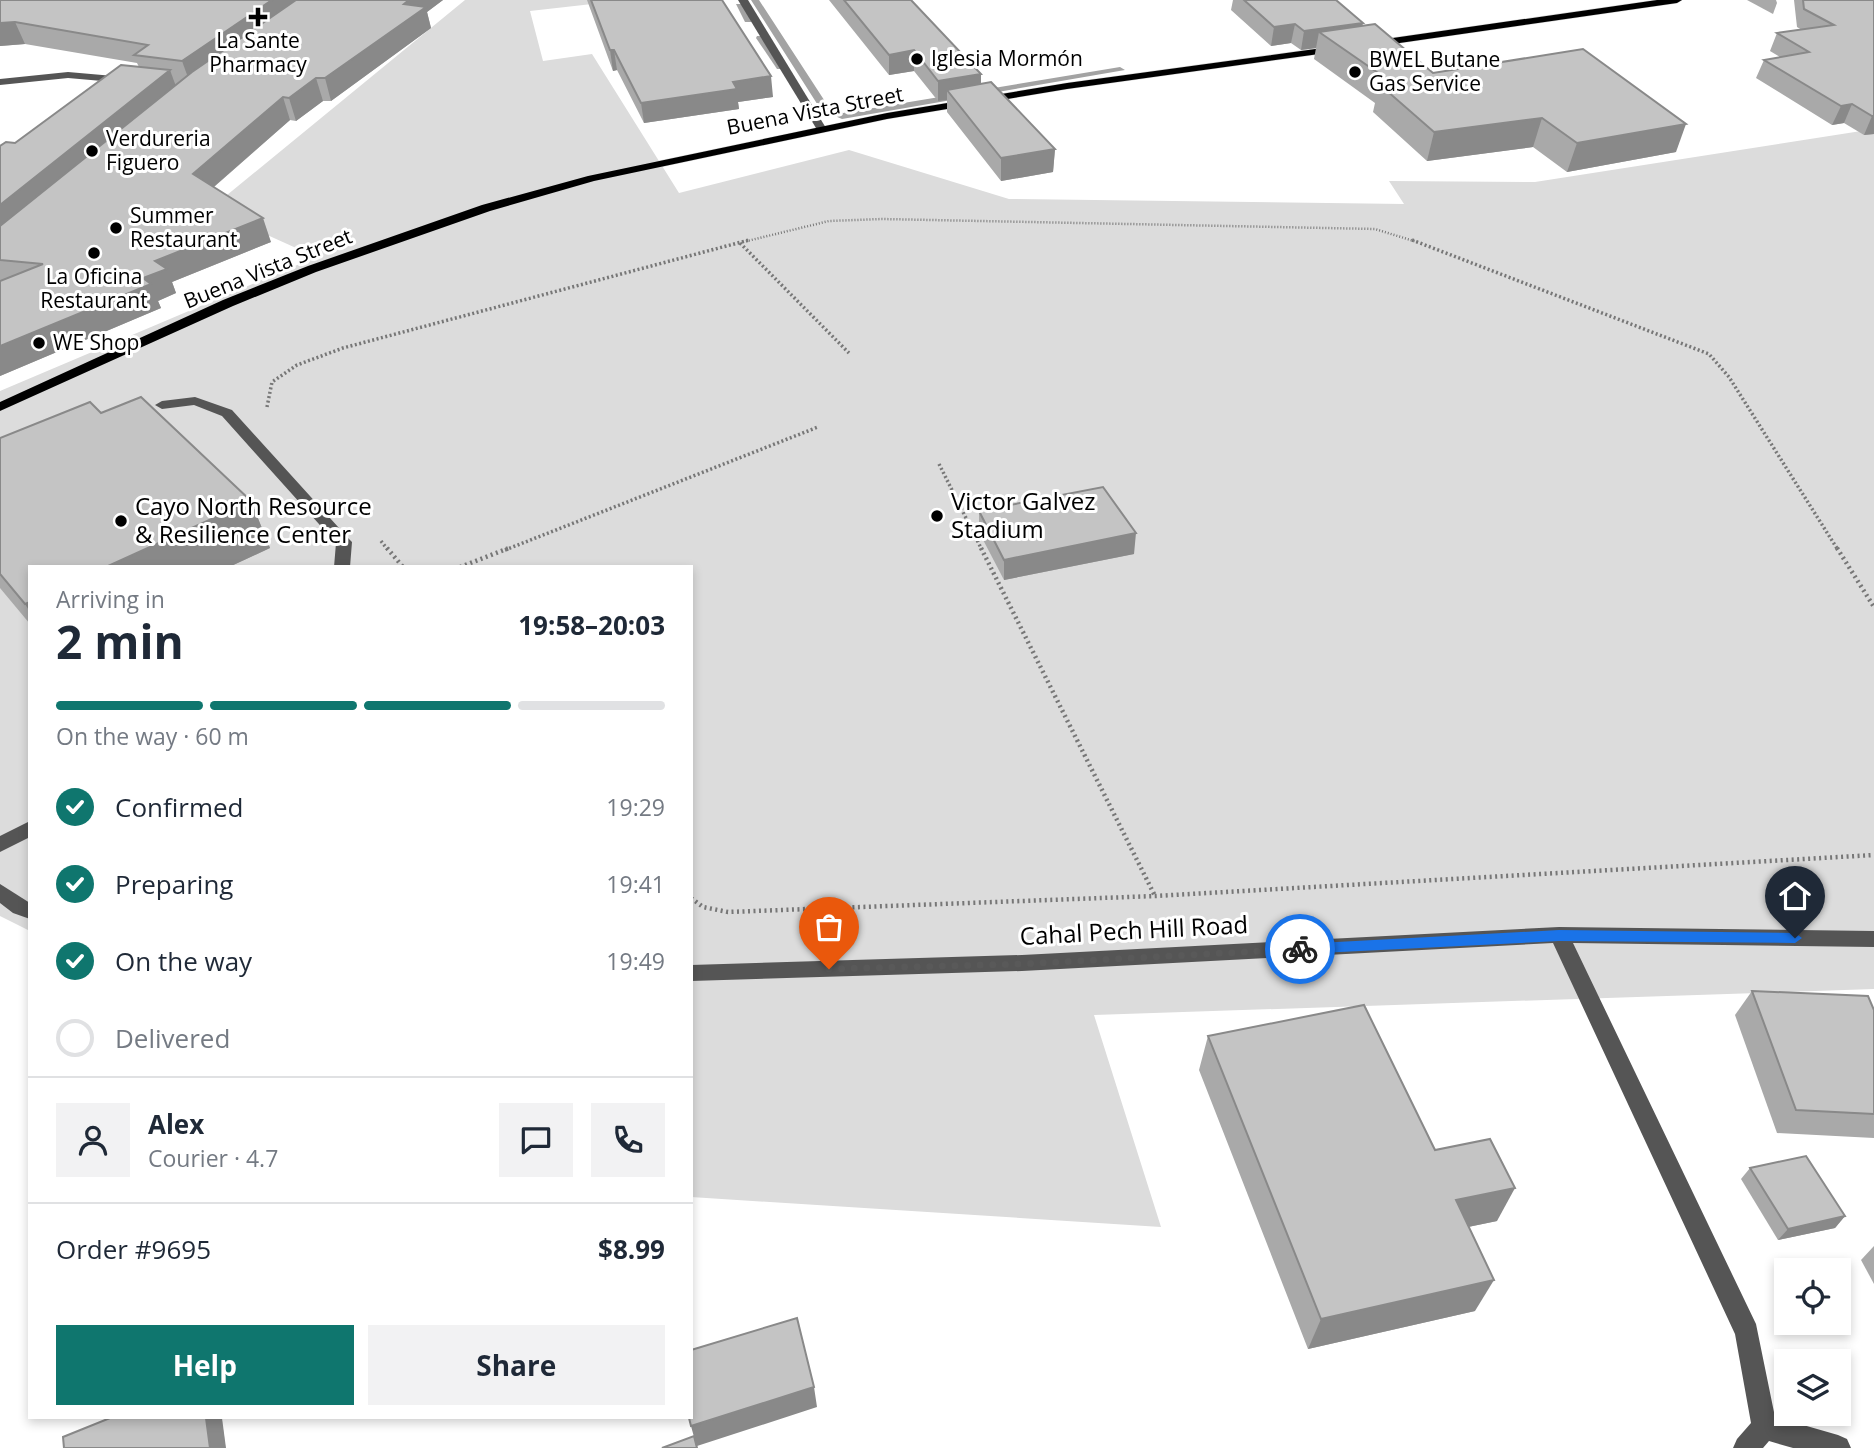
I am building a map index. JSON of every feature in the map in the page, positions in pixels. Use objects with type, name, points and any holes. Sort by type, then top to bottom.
[{"type":"main road","points":[[1357,46],[1677,0]]},
{"type":"main road","name":"Buena Vista Street","points":[[0,407],[228,303],[312,269],[486,208],[592,178],[821,128],[1067,86],[1343,48]]},
{"type":"street","points":[[743,0],[821,128]]},
{"type":"street","points":[[0,82],[68,75],[142,82]]},
{"type":"street","points":[[162,405],[195,401],[227,413],[344,542],[342,565]]},
{"type":"street","points":[[0,845],[28,829]]},
{"type":"street","points":[[0,892],[28,910]]},
{"type":"street","points":[[1559,935],[1748,1333],[1764,1427]]},
{"type":"street","name":"Cahal Pech Hill Road","points":[[693,973],[1022,964],[1559,935],[1874,939]]},
{"type":"street","points":[[1746,1448],[1764,1427]]},
{"type":"street","points":[[1764,1427],[1838,1448]]},
{"type":"path","points":[[267,409],[272,382],[297,365],[343,348],[740,242],[829,221],[882,219],[1375,229],[1416,241],[1709,354],[1729,377],[1874,607]]},
{"type":"path","points":[[740,242],[849,353]]},
{"type":"path","points":[[465,565],[818,427]]},
{"type":"path","points":[[939,464],[1155,896]]},
{"type":"path","points":[[376,535],[401,565]]},
{"type":"path","points":[[693,900],[703,907],[728,912],[1155,896],[1874,855]]},
{"type":"shaded area","name":"Victor Galvez Stadium","points":[[465,0],[600,0],[601,3],[530,11],[543,61],[592,54],[679,193],[849,150],[1009,199],[1404,204],[1389,181],[1535,182],[1874,129],[1874,989],[1094,1015],[1161,1227],[693,1197],[693,565],[28,565],[28,930],[0,916],[0,391],[316,257],[210,209]]},
{"type":"building","points":[[0,0],[272,0],[182,61],[134,55],[148,45],[15,22],[0,23]]},
{"type":"building","points":[[296,0],[409,0],[404,4],[426,7],[325,78],[316,78],[289,98],[283,97],[193,174],[263,218],[155,261],[167,269],[143,278],[151,284],[0,346],[0,281],[43,264],[0,260],[0,226],[192,72]]},
{"type":"building","points":[[591,0],[722,0],[771,76],[733,82],[737,89],[641,103],[614,50],[610,50]]},
{"type":"building","points":[[844,0],[911,0],[981,74],[938,81],[914,50],[889,55]]},
{"type":"building","points":[[1244,0],[1336,0],[1363,23],[1304,31],[1295,24],[1274,27]]},
{"type":"building","points":[[1803,0],[1874,0],[1874,116],[1852,104],[1841,106],[1764,60],[1809,52],[1777,33],[1834,25],[1804,9]]},
{"type":"building","points":[[1375,24],[1433,73],[1583,49],[1686,124],[1577,143],[1542,118],[1434,132],[1379,84],[1391,82],[1319,32]]},
{"type":"building","points":[[121,65],[170,70],[0,205],[0,146],[6,142],[15,143]]},
{"type":"building","points":[[991,82],[1055,149],[1001,158],[947,90]]},
{"type":"building","name":"Cayo North Resource & Resilience Center","points":[[141,397],[251,501],[110,565],[28,565],[28,603],[25,604],[0,574],[0,438],[90,402],[101,413]]},
{"type":"building","points":[[1103,487],[1136,533],[1004,560],[979,511]]},
{"type":"building","points":[[1752,991],[1868,996],[1874,1010],[1874,1114],[1796,1110]]},
{"type":"building","points":[[1364,1005],[1435,1150],[1490,1139],[1515,1188],[1456,1200],[1494,1280],[1321,1319],[1208,1036]]},
{"type":"building","points":[[1806,1156],[1845,1216],[1788,1229],[1750,1168]]},
{"type":"building","points":[[797,1318],[814,1387],[691,1426],[693,1349]]},
{"type":"building","points":[[108,1419],[206,1419],[210,1448],[64,1448],[63,1437]]},
{"type":"building","points":[[694,1436],[697,1448],[662,1448]]},
{"type":"waterway","points":[[755,0],[824,108],[842,116],[1120,70]]},
{"type":"waterway","points":[[739,6],[748,20]]},
{"type":"waterway","points":[[760,38],[780,67]]},
{"type":"way so far","points":[[829,969],[1022,964],[1300,949]]},
{"type":"place","name":"La Sante Pharmacy","points":[[258,17]]},
{"type":"place","name":"Iglesia Mormón","points":[[917,59]]},
{"type":"place","name":"BWEL Butane Gas Service","points":[[1355,72]]},
{"type":"place","name":"Verdureria Figuero","points":[[92,151]]},
{"type":"place","name":"Summer Restaurant","points":[[116,228]]},
{"type":"place","name":"La Oficina Restaurant","points":[[94,253]]},
{"type":"place","name":"WE Shop","points":[[39,343]]},
{"type":"place","name":"Victor Galvez Stadium","points":[[937,516]]},
{"type":"place","name":"Cayo North Resource & Resilience Center","points":[[121,521]]},
{"type":"route","points":[[1300,949],[1559,935],[1795,938]]}]
